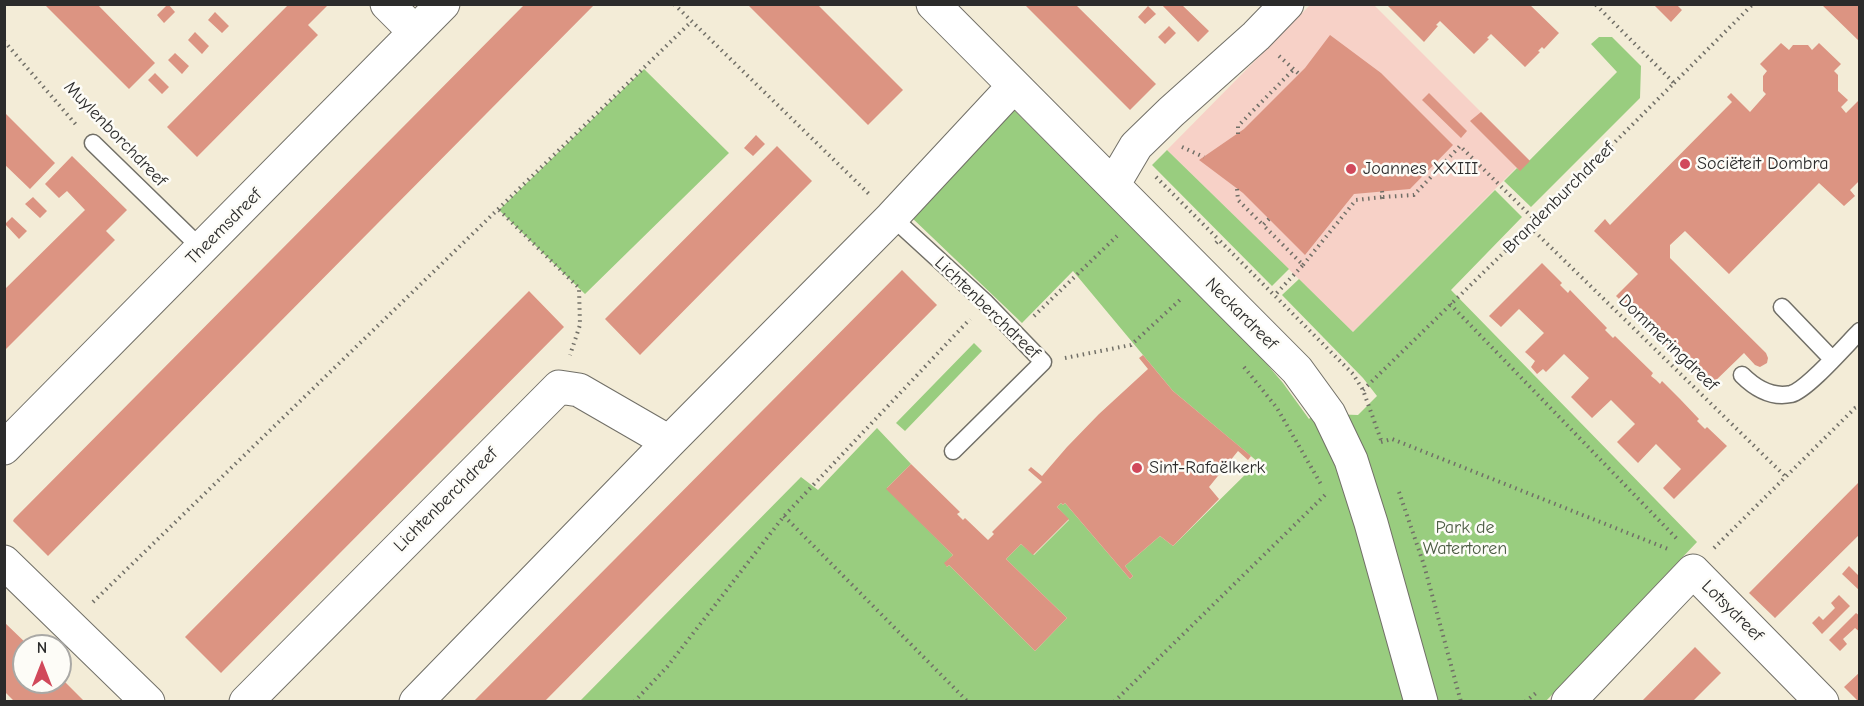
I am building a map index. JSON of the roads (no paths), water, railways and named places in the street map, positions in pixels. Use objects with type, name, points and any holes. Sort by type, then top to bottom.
[{"type":"street","points":[[387,4],[415,32]]},
{"type":"street","name":"Theemsdreef","points":[[4,448],[443,4]]},
{"type":"street","name":"Neckardreef","points":[[933,4],[1013,87],[1297,370],[1329,414],[1351,460],[1368,512],[1421,702]]},
{"type":"street","points":[[1113,185],[1136,146],[1256,36],[1287,4]]},
{"type":"street","points":[[416,702],[892,217],[1013,87]]},
{"type":"street","name":"Lichtenberchdreef","points":[[246,702],[559,387],[579,390],[669,442]]},
{"type":"street","points":[[4,562],[148,702]]},
{"type":"street","name":"Lotsydreef","points":[[1568,702],[1695,562],[1822,702]]},
{"type":"lane","name":"Muylenborchdreef","points":[[93,143],[202,249]]},
{"type":"lane","name":"Lichtenberchdreef","points":[[892,217],[986,303],[1043,362],[953,452]]},
{"type":"lane","points":[[1782,307],[1832,359]]},
{"type":"lane","points":[[1742,375],[1771,395],[1793,394],[1815,378],[1860,331]]},
{"type":"place","name":"Sociëteit Dombra","points":[[1685,164]]},
{"type":"place","name":"Joannes XXIII","points":[[1351,169]]},
{"type":"place","name":"Sint-Rafaëlkerk","points":[[1137,468]]},
{"type":"park label","name":"Park de Watertoren","points":[[1465,538]]}]
